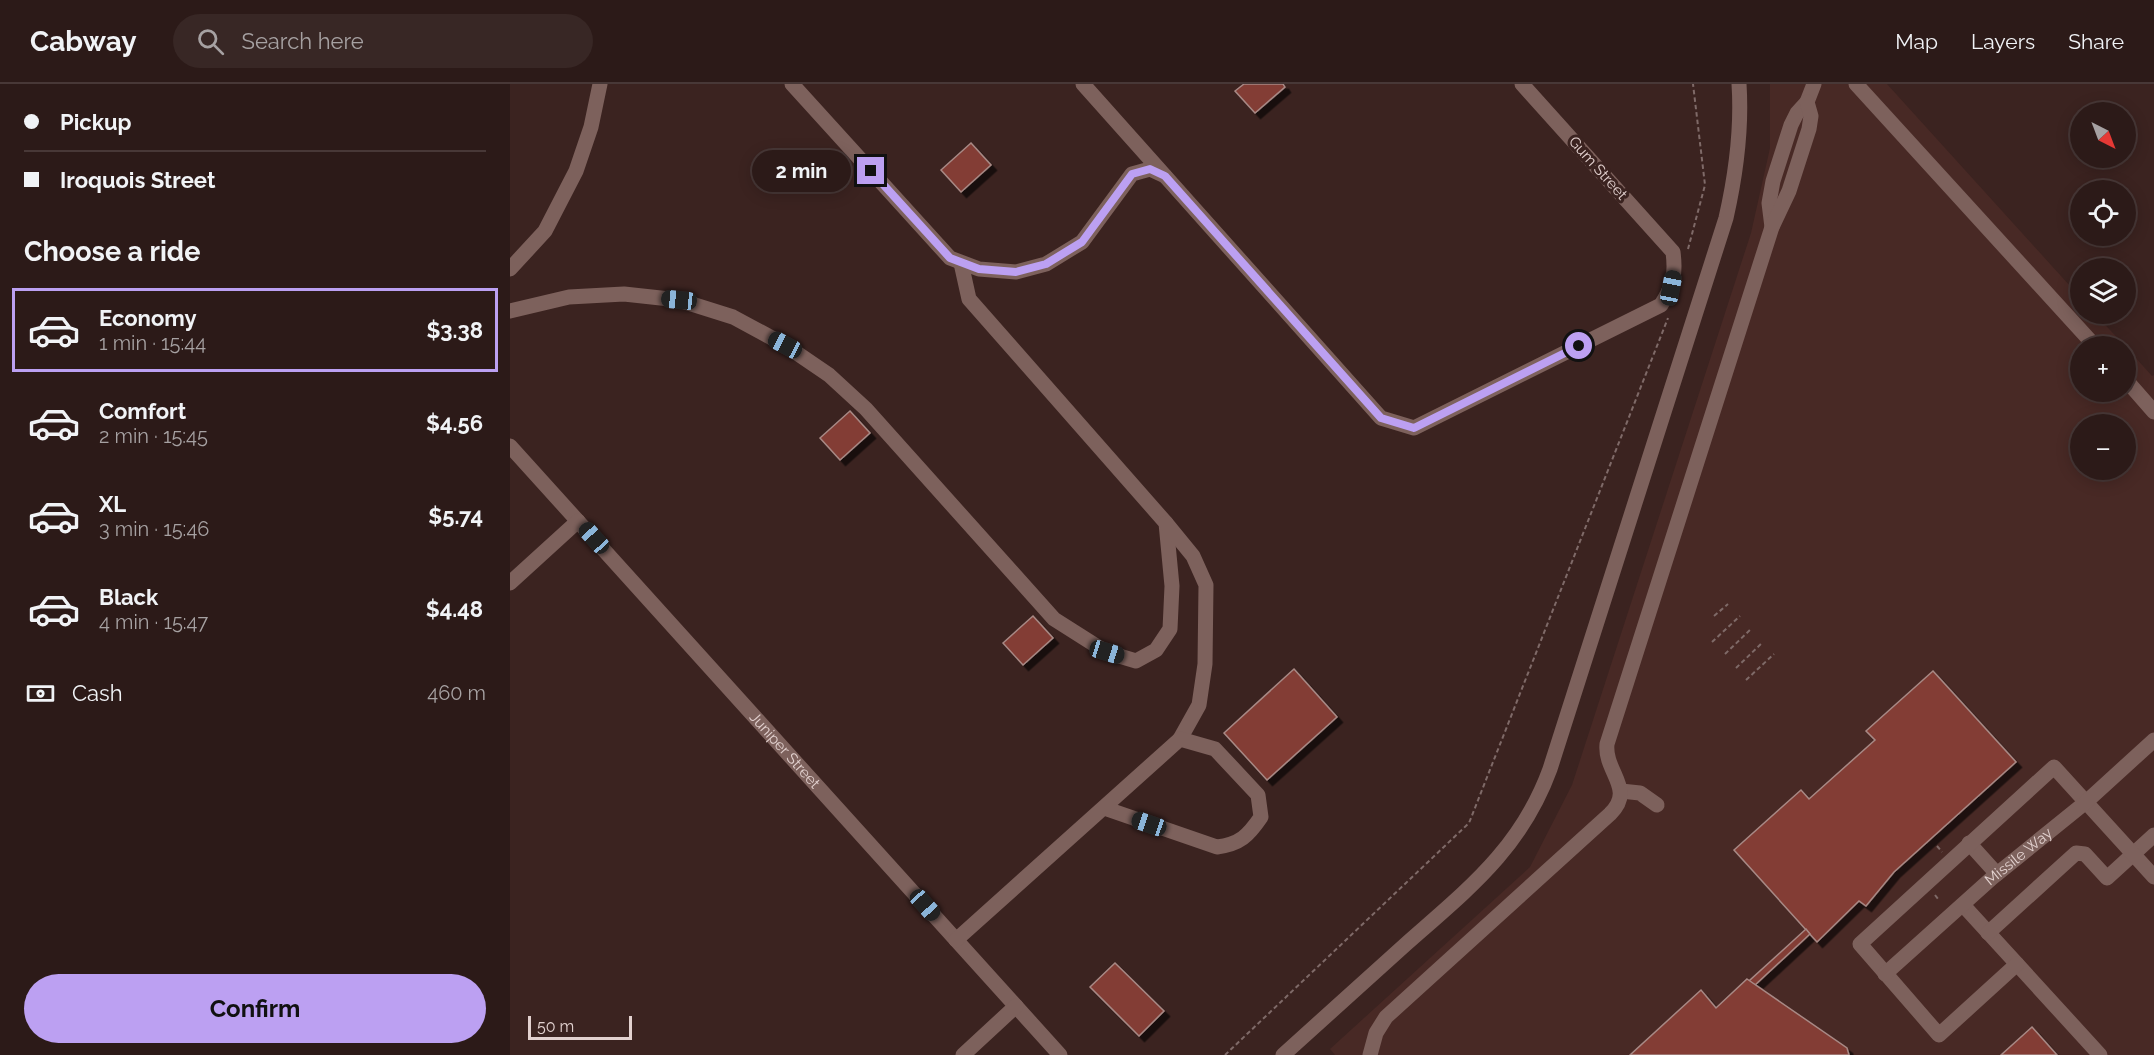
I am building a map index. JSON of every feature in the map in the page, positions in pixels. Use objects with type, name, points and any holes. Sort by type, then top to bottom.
[{"type":"street","points":[[510,269],[545,231],[576,171],[591,127],[600,84]]},
{"type":"street","points":[[792,84],[950,258],[979,269],[1016,272],[1046,264],[1082,242],[1132,174],[1150,169],[1165,176]]},
{"type":"street","points":[[1083,84],[1381,418],[1414,428],[1661,305],[1671,288],[1680,251]]},
{"type":"street","name":"Gum Street","points":[[1522,84],[1680,251]]},
{"type":"street","points":[[1283,1055],[1488,870],[1511,844],[1538,801],[1726,218],[1739,142],[1739,84]]},
{"type":"street","points":[[1370,1055],[1376,1033],[1386,1017],[1610,814],[1618,804],[1620,784],[1609,764],[1607,744],[1772,227],[1769,203],[1773,181],[1791,125],[1797,113],[1807,102],[1814,84]]},
{"type":"street","points":[[1856,84],[2086,336]]},
{"type":"street","points":[[956,940],[1180,739],[1199,705],[1205,664],[1206,585],[1193,556],[1166,523],[969,299],[962,262]]},
{"type":"street","points":[[510,311],[569,297],[624,294],[679,300],[733,317],[785,345],[829,375],[866,409],[1054,619],[1107,652],[1137,661],[1156,650],[1170,629],[1172,586],[1166,523]]},
{"type":"street","points":[[2136,391],[2154,412]]},
{"type":"street","name":"Juniper Street","points":[[510,446],[1060,1055]]},
{"type":"street","points":[[510,583],[578,521]]},
{"type":"street","points":[[1104,808],[1217,847],[1233,845],[1250,832],[1261,816],[1258,795],[1215,749],[1180,739]]},
{"type":"street","name":"Missile Way","points":[[1885,974],[1997,874],[2086,802],[2154,740]]},
{"type":"street","points":[[2017,964],[1939,1035],[1860,944],[2054,767],[2154,877]]},
{"type":"street","points":[[1621,791],[1640,792],[1657,805]]},
{"type":"street","points":[[1988,933],[2076,853],[2085,854],[2107,878],[2154,835]]},
{"type":"street","points":[[1969,843],[1997,874]]},
{"type":"street","points":[[1963,905],[2100,1055]]},
{"type":"street","points":[[963,1055],[1016,1006]]},
{"type":"path","points":[[1680,251],[1705,185],[1693,84]]},
{"type":"path","points":[[1225,1055],[1469,823],[1670,315]]},
{"type":"path","points":[[1714,616],[1728,604]]},
{"type":"path","points":[[1712,642],[1740,616]]},
{"type":"path","points":[[1725,654],[1752,628]]},
{"type":"path","points":[[1736,668],[1763,642]]},
{"type":"path","points":[[1746,680],[1774,654]]},
{"type":"shaded area","points":[[1770,84],[1887,84],[2070,286],[2070,324],[2104,324],[2116,336],[2070,336],[2070,402],[2136,402],[2136,358],[2152,376],[2154,375],[2154,1055],[1335,1055],[1330,1049],[1530,867],[1572,785],[1751,233],[1770,148]]},
{"type":"building","points":[[1244,84],[1283,84],[1285,87],[1255,113],[1235,91]]},
{"type":"building","points":[[971,143],[991,165],[961,192],[941,170]]},
{"type":"building","points":[[850,411],[870,433],[840,460],[820,438]]},
{"type":"building","points":[[1033,616],[1053,638],[1023,665],[1003,643]]},
{"type":"building","points":[[1294,669],[1337,717],[1267,780],[1224,733]]},
{"type":"building","points":[[1933,671],[2016,762],[1894,872],[1866,906],[1859,901],[1817,942],[1734,850],[1801,790],[1809,799],[1875,740],[1866,731]]},
{"type":"building","points":[[1806,929],[1810,934],[1755,985],[1749,981]]},
{"type":"building","points":[[1115,963],[1164,1011],[1139,1036],[1090,987]]},
{"type":"building","points":[[1747,979],[1847,1048],[1849,1055],[1630,1055],[1701,990],[1716,1008]]},
{"type":"building","points":[[2032,1027],[2057,1055],[2001,1055]]},
{"type":"route","points":[[871,171],[950,258],[979,269],[1016,272],[1046,264],[1082,242],[1132,174],[1150,169],[1165,176],[1381,418],[1414,428],[1579,346]]}]
